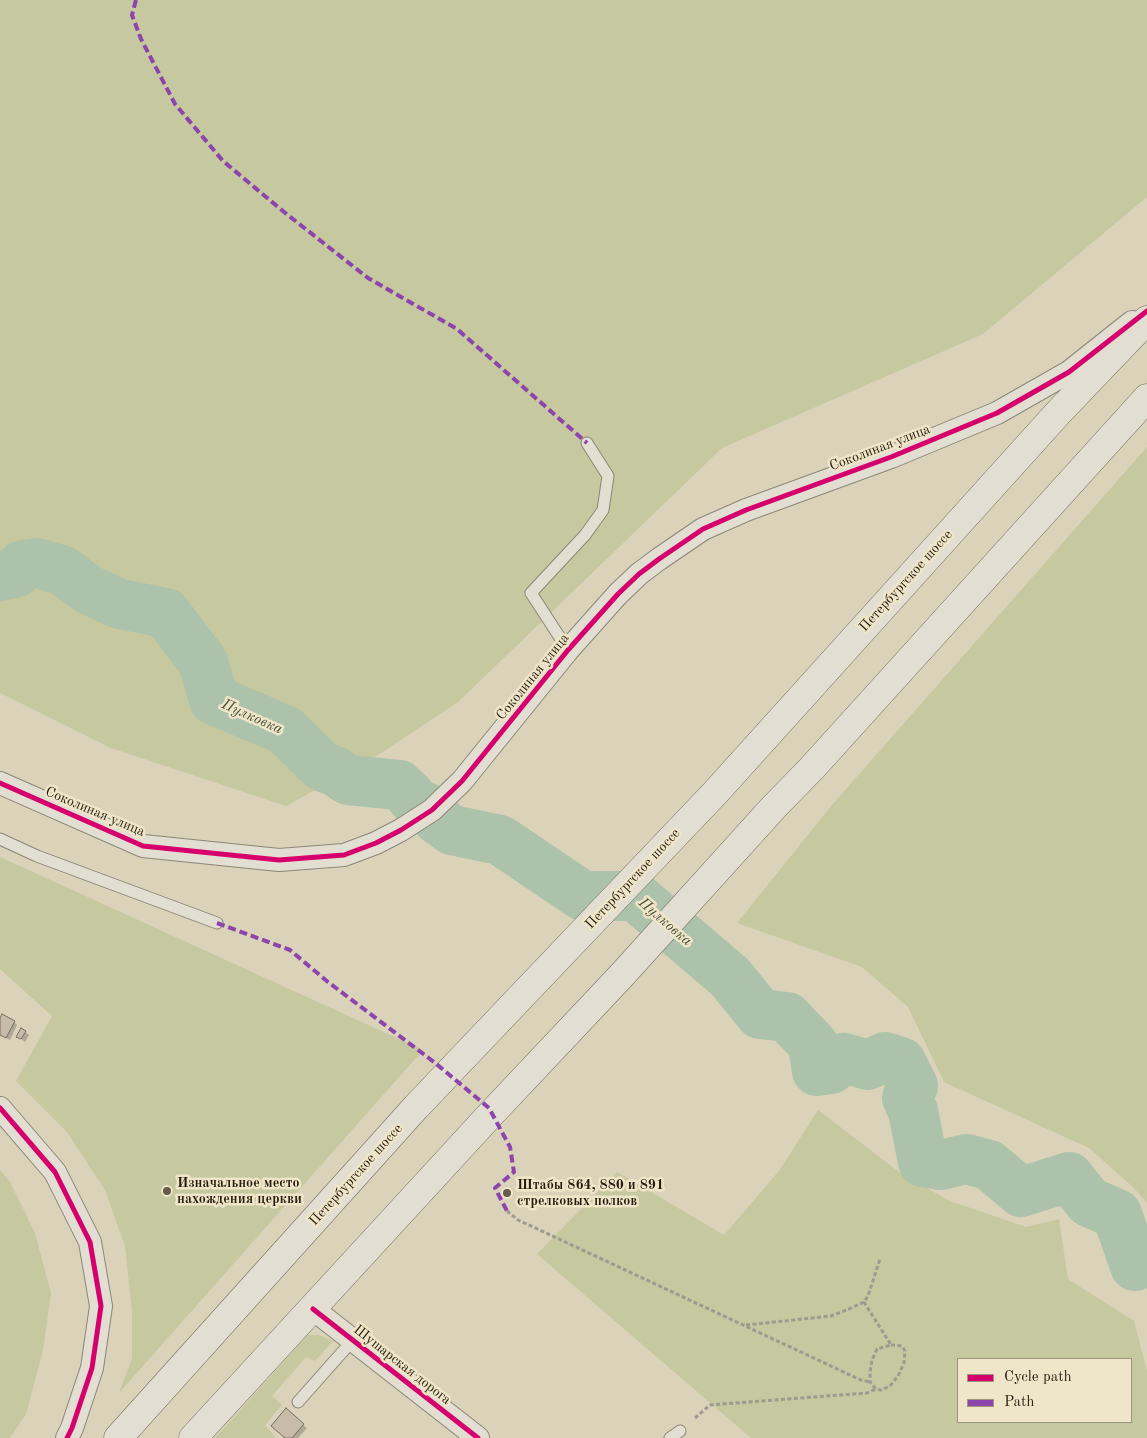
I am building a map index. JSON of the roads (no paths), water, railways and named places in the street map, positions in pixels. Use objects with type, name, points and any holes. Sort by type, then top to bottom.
[{"type":"main road","name":"Петербургское шоссе","points":[[118,1438],[416,1107],[715,792],[1058,413],[1147,320]]},
{"type":"main road","points":[[193,1438],[622,975],[1147,398]]},
{"type":"street","name":"Соколиная улица","points":[[0,783],[142,846],[185,852],[279,860],[344,855],[376,843],[432,810],[462,781],[568,650],[618,594],[639,574],[703,529],[762,503],[891,457],[997,413],[1068,372],[1147,311]]},
{"type":"street","points":[[0,1108],[55,1172],[90,1242],[101,1306],[92,1368],[67,1438]]},
{"type":"street","name":"Шушарская дорога","points":[[313,1309],[478,1438]]},
{"type":"lane","points":[[568,650],[530,593],[585,535],[603,510],[608,476],[587,443]]},
{"type":"lane","points":[[0,839],[37,856],[217,923]]},
{"type":"lane","points":[[298,1402],[353,1340]]},
{"type":"lane","points":[[670,1438],[680,1431]]},
{"type":"waterway","name":"Пулковка","points":[[0,576],[15,573],[23,565],[37,563],[62,570],[89,590],[120,604],[166,613],[203,662],[214,700],[285,730],[323,767],[335,771],[348,780],[399,785],[419,807],[426,807],[438,820],[452,830],[500,840],[583,896],[635,896],[730,977],[760,1014],[787,1017],[813,1044],[817,1071],[831,1069],[844,1058],[868,1065],[885,1057],[901,1062],[913,1086],[907,1098],[913,1111],[923,1162],[941,1165],[966,1159],[989,1165],[1021,1192],[1069,1177],[1089,1202],[1117,1214],[1135,1266],[1147,1262]]},
{"type":"place","name":"Изначальное место нахождения церкви","points":[[167,1191]]},
{"type":"place","name":"Штабы 864, 880 и 891 стрелковых полков","points":[[507,1193]]}]
